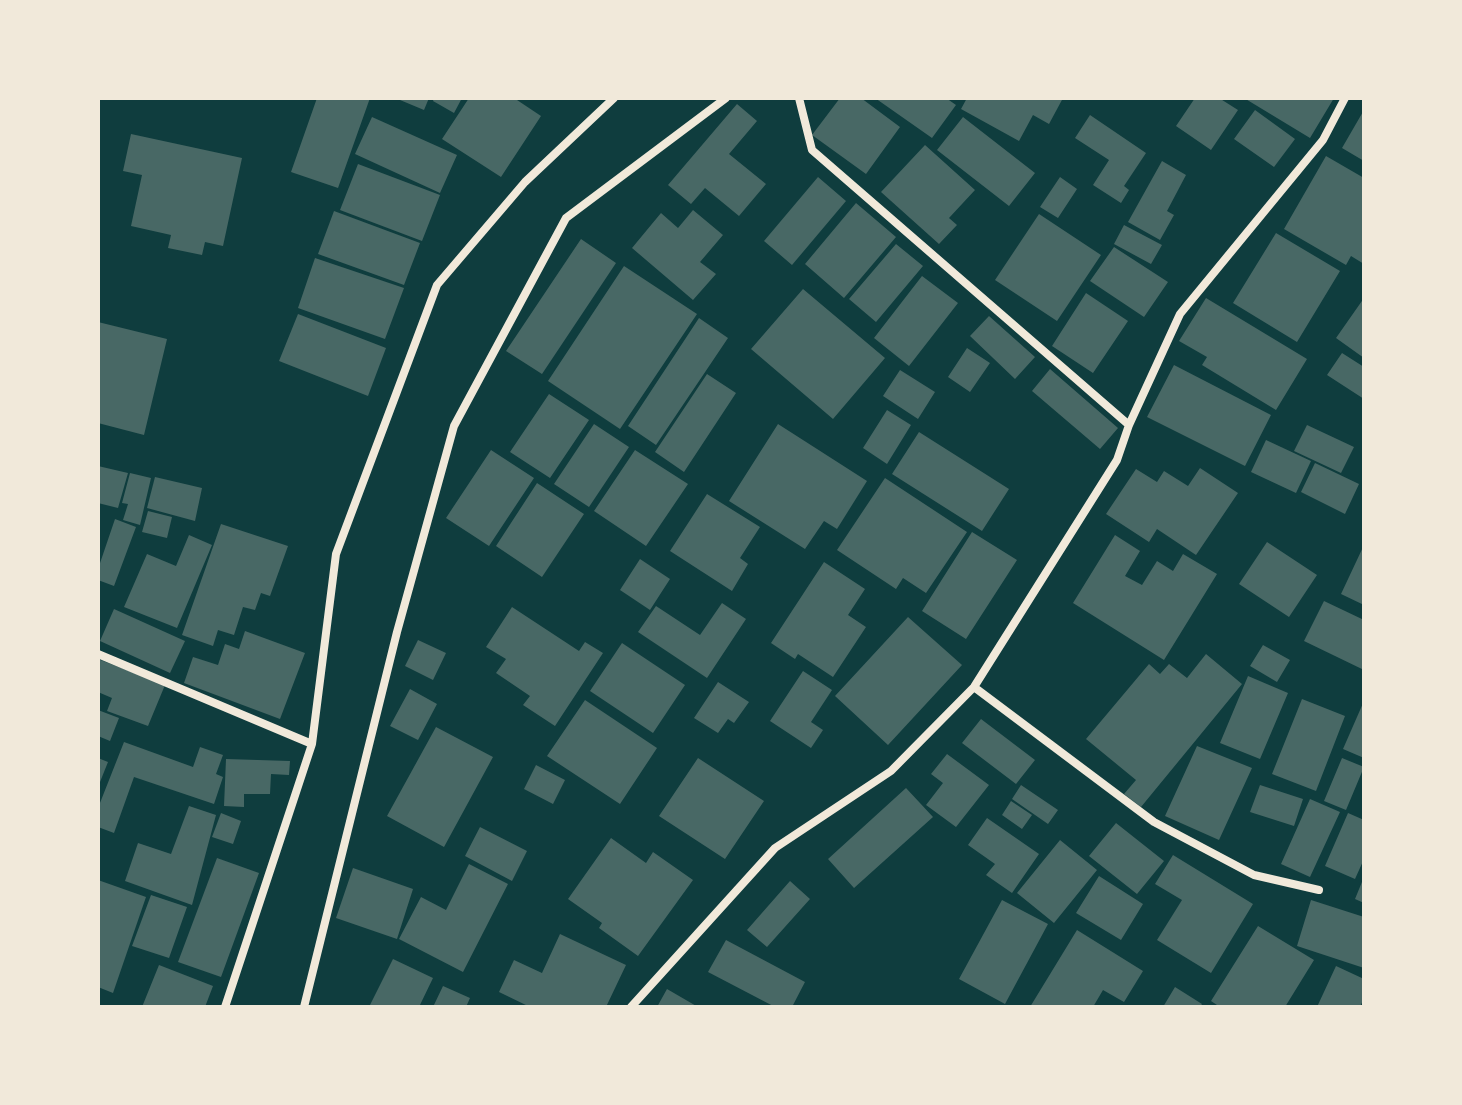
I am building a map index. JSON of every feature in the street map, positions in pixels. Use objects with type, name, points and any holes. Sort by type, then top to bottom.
[{"type":"street","points":[[225,1007],[312,744],[336,554],[437,285],[525,182],[614,98]]},
{"type":"street","points":[[304,1007],[397,632],[454,426],[566,218],[726,98]]},
{"type":"street","points":[[799,98],[812,150],[1129,425]]},
{"type":"street","points":[[631,1007],[775,848],[891,771],[974,687],[1117,460],[1129,425],[1180,314],[1323,140],[1345,98]]},
{"type":"street","points":[[98,654],[312,744]]},
{"type":"street","points":[[974,687],[1154,822],[1254,875],[1319,890]]},
{"type":"building","points":[[317,98],[370,98],[338,188],[291,172]]},
{"type":"building","points":[[401,98],[429,98],[424,110]]},
{"type":"building","points":[[434,98],[462,98],[454,113],[433,101]]},
{"type":"building","points":[[469,98],[514,98],[541,116],[501,177],[442,139]]},
{"type":"building","points":[[840,98],[861,98],[900,127],[866,174],[812,135]]},
{"type":"building","points":[[875,98],[946,98],[956,105],[932,138]]},
{"type":"building","points":[[967,98],[1063,98],[1049,124],[1033,115],[1019,141],[961,109]]},
{"type":"building","points":[[1195,98],[1219,98],[1238,110],[1211,150],[1176,126]]},
{"type":"building","points":[[1244,98],[1334,98],[1310,138]]},
{"type":"building","points":[[737,104],[757,121],[729,154],[766,184],[739,216],[705,188],[691,204],[668,185]]},
{"type":"building","points":[[1255,110],[1295,139],[1274,167],[1234,139]]},
{"type":"building","points":[[1364,110],[1364,161],[1342,148]]},
{"type":"building","points":[[1090,115],[1146,153],[1124,186],[1129,190],[1121,203],[1093,185],[1109,160],[1075,138]]},
{"type":"building","points":[[372,117],[457,155],[440,193],[355,154]]},
{"type":"building","points":[[963,117],[1035,173],[1009,206],[937,150]]},
{"type":"building","points":[[131,134],[242,158],[223,246],[205,242],[202,255],[168,248],[171,235],[131,226],[142,175],[123,171]]},
{"type":"building","points":[[925,145],[975,190],[949,218],[957,225],[939,244],[881,192]]},
{"type":"building","points":[[1326,156],[1364,178],[1364,264],[1351,256],[1346,265],[1284,229]]},
{"type":"building","points":[[1162,161],[1186,175],[1167,211],[1174,215],[1160,240],[1128,222]]},
{"type":"building","points":[[358,164],[440,195],[422,241],[340,210]]},
{"type":"building","points":[[818,177],[846,201],[792,265],[764,241]]},
{"type":"building","points":[[1060,177],[1077,189],[1058,218],[1040,207]]},
{"type":"building","points":[[856,203],[896,237],[844,298],[805,264]]},
{"type":"building","points":[[693,210],[723,235],[700,262],[716,274],[693,300],[632,248],[661,213],[678,228]]},
{"type":"building","points":[[334,211],[420,243],[404,285],[318,254]]},
{"type":"building","points":[[1039,214],[1101,255],[1057,321],[995,280]]},
{"type":"building","points":[[1124,225],[1162,245],[1151,264],[1114,244]]},
{"type":"building","points":[[1276,233],[1340,271],[1297,342],[1233,303]]},
{"type":"building","points":[[581,239],[616,263],[542,374],[506,351]]},
{"type":"building","points":[[896,244],[923,266],[876,322],[849,299]]},
{"type":"building","points":[[1114,247],[1168,282],[1144,317],[1090,281]]},
{"type":"building","points":[[315,258],[404,288],[385,339],[298,308]]},
{"type":"building","points":[[624,266],[697,314],[620,429],[548,381]]},
{"type":"building","points":[[922,276],[958,303],[909,366],[874,338]]},
{"type":"building","points":[[803,289],[885,358],[833,419],[751,349]]},
{"type":"building","points":[[1086,293],[1128,321],[1093,373],[1052,346]]},
{"type":"building","points":[[1206,298],[1307,359],[1276,410],[1202,365],[1207,357],[1179,341]]},
{"type":"building","points":[[1364,298],[1364,358],[1336,338]]},
{"type":"building","points":[[298,314],[386,348],[368,396],[279,361]]},
{"type":"building","points":[[989,316],[1035,357],[1015,379],[970,336]]},
{"type":"building","points":[[699,318],[728,338],[656,445],[628,426]]},
{"type":"building","points":[[98,322],[167,339],[144,435],[98,423]]},
{"type":"building","points":[[967,348],[990,363],[970,392],[948,377]]},
{"type":"building","points":[[1342,353],[1364,367],[1364,399],[1327,375]]},
{"type":"building","points":[[1174,365],[1271,415],[1245,466],[1147,417]]},
{"type":"building","points":[[1050,369],[1118,428],[1100,449],[1032,391]]},
{"type":"building","points":[[900,370],[935,392],[918,419],[883,396]]},
{"type":"building","points":[[707,374],[736,393],[684,472],[655,452]]},
{"type":"building","points":[[549,394],[589,420],[550,478],[510,452]]},
{"type":"building","points":[[887,410],[911,425],[887,464],[863,448]]},
{"type":"building","points":[[594,424],[629,447],[589,507],[554,484]]},
{"type":"building","points":[[778,424],[867,481],[837,529],[824,521],[805,549],[729,501]]},
{"type":"building","points":[[1307,425],[1354,447],[1341,473],[1294,451]]},
{"type":"building","points":[[919,432],[1009,489],[982,531],[892,474]]},
{"type":"building","points":[[1266,440],[1311,461],[1296,493],[1251,472]]},
{"type":"building","points":[[491,450],[534,478],[489,546],[446,518]]},
{"type":"building","points":[[635,450],[688,484],[646,546],[594,511]]},
{"type":"building","points":[[1315,463],[1359,484],[1345,514],[1301,492]]},
{"type":"building","points":[[98,466],[128,473],[118,508],[98,503]]},
{"type":"building","points":[[1200,468],[1238,493],[1196,555],[1157,529],[1149,542],[1106,514],[1136,469],[1157,482],[1164,471],[1188,486]]},
{"type":"building","points":[[130,473],[151,478],[140,525],[123,520],[128,504],[122,503]]},
{"type":"building","points":[[155,477],[202,488],[195,521],[147,508]]},
{"type":"building","points":[[885,478],[967,532],[926,593],[903,578],[896,589],[837,550]]},
{"type":"building","points":[[537,483],[584,514],[542,577],[496,546]]},
{"type":"building","points":[[707,494],[760,527],[740,558],[748,564],[732,591],[670,551]]},
{"type":"building","points":[[148,511],[172,517],[167,538],[142,532]]},
{"type":"building","points":[[115,519],[136,527],[114,586],[98,580],[98,569]]},
{"type":"building","points":[[221,524],[288,546],[270,596],[261,593],[255,610],[243,607],[234,635],[218,630],[213,646],[182,635]]},
{"type":"building","points":[[972,532],[1017,560],[966,639],[922,611]]},
{"type":"building","points":[[189,535],[212,545],[177,628],[124,607],[147,554],[176,566]]},
{"type":"building","points":[[1115,535],[1140,551],[1125,576],[1142,585],[1157,561],[1173,571],[1183,554],[1217,574],[1164,660],[1073,603]]},
{"type":"building","points":[[1267,542],[1317,575],[1289,617],[1239,584]]},
{"type":"building","points":[[1364,545],[1364,605],[1341,594]]},
{"type":"building","points":[[640,559],[670,579],[650,610],[620,590]]},
{"type":"building","points":[[824,562],[865,589],[848,615],[866,627],[833,677],[798,654],[795,659],[771,643]]},
{"type":"building","points":[[1324,601],[1364,620],[1364,670],[1304,641]]},
{"type":"building","points":[[722,603],[746,619],[707,678],[638,632],[656,606],[700,635]]},
{"type":"building","points":[[512,607],[579,651],[585,642],[603,653],[555,726],[523,705],[530,696],[496,673],[506,659],[486,647]]},
{"type":"building","points":[[114,609],[185,641],[170,673],[100,641]]},
{"type":"building","points":[[908,617],[962,665],[888,745],[835,696]]},
{"type":"building","points":[[245,631],[305,653],[280,719],[184,683],[193,657],[218,665],[225,644],[239,649]]},
{"type":"building","points":[[418,640],[446,653],[433,680],[405,666]]},
{"type":"building","points":[[622,643],[685,685],[653,733],[590,691]]},
{"type":"building","points":[[1263,645],[1290,660],[1277,682],[1250,666]]},
{"type":"building","points":[[1206,654],[1242,684],[1141,807],[1124,794],[1136,780],[1086,739],[1149,664],[1160,674],[1169,664],[1187,678]]},
{"type":"building","points":[[98,659],[165,685],[148,726],[107,711],[112,698],[98,692]]},
{"type":"building","points":[[803,671],[832,690],[811,722],[823,730],[811,748],[770,721]]},
{"type":"building","points":[[1248,676],[1288,693],[1260,759],[1220,743]]},
{"type":"building","points":[[718,682],[749,702],[734,723],[728,719],[718,733],[694,718]]},
{"type":"building","points":[[410,689],[437,704],[418,740],[390,726]]},
{"type":"building","points":[[1302,699],[1345,716],[1316,791],[1272,774]]},
{"type":"building","points":[[585,700],[657,748],[620,804],[547,756]]},
{"type":"building","points":[[1364,701],[1364,758],[1343,749]]},
{"type":"building","points":[[98,710],[119,718],[110,741],[98,736]]},
{"type":"building","points":[[981,719],[1035,760],[1016,784],[962,743]]},
{"type":"building","points":[[436,727],[493,757],[444,847],[387,816]]},
{"type":"building","points":[[124,742],[193,767],[200,747],[223,755],[216,774],[223,777],[214,804],[134,777],[114,833],[98,827],[98,808]]},
{"type":"building","points":[[1197,746],[1252,768],[1219,840],[1165,816]]},
{"type":"building","points":[[947,754],[989,785],[956,827],[926,805],[943,783],[931,774]]},
{"type":"building","points":[[98,758],[108,762],[98,787]]},
{"type":"building","points":[[698,758],[764,801],[725,859],[659,816]]},
{"type":"building","points":[[1342,758],[1364,767],[1346,810],[1324,801]]},
{"type":"building","points":[[226,759],[290,761],[289,775],[271,774],[270,794],[244,794],[244,807],[224,806]]},
{"type":"building","points":[[536,765],[565,780],[553,804],[524,789]]},
{"type":"building","points":[[1021,785],[1058,810],[1048,824],[1012,799]]},
{"type":"building","points":[[1260,785],[1303,799],[1294,826],[1250,812]]},
{"type":"building","points":[[906,788],[933,817],[854,888],[828,859]]},
{"type":"building","points":[[1310,799],[1340,812],[1310,877],[1281,864]]},
{"type":"building","points":[[1011,801],[1032,815],[1022,829],[1002,815]]},
{"type":"building","points":[[189,806],[216,815],[192,905],[125,881],[138,843],[171,854]]},
{"type":"building","points":[[221,813],[241,821],[233,844],[212,837]]},
{"type":"building","points":[[1348,813],[1364,820],[1364,859],[1355,879],[1325,866]]},
{"type":"building","points":[[987,818],[1039,854],[1012,893],[986,875],[995,864],[968,845]]},
{"type":"building","points":[[1116,823],[1164,861],[1137,894],[1089,856]]},
{"type":"building","points":[[480,827],[527,851],[512,881],[465,856]]},
{"type":"building","points":[[611,838],[646,863],[653,852],[693,880],[638,956],[599,928],[602,923],[568,899]]},
{"type":"building","points":[[1060,840],[1097,870],[1054,923],[1017,893]]},
{"type":"building","points":[[1173,855],[1253,904],[1211,973],[1157,940],[1182,900],[1155,884]]},
{"type":"building","points":[[217,858],[259,873],[221,977],[178,962]]},
{"type":"building","points":[[469,864],[508,884],[463,972],[399,939],[421,897],[446,910]]},
{"type":"building","points":[[353,868],[413,889],[397,939],[336,918]]},
{"type":"building","points":[[1099,876],[1143,904],[1121,940],[1076,913]]},
{"type":"building","points":[[1364,877],[1364,903],[1355,899]]},
{"type":"building","points":[[98,880],[146,897],[113,993],[98,987]]},
{"type":"building","points":[[790,881],[810,899],[767,947],[747,930]]},
{"type":"building","points":[[151,895],[187,907],[169,958],[132,946]]},
{"type":"building","points":[[1002,900],[1048,924],[1005,1004],[959,979]]},
{"type":"building","points":[[1311,900],[1364,917],[1364,968],[1297,946]]},
{"type":"building","points":[[1258,926],[1314,960],[1285,1007],[1220,1007],[1211,1001]]},
{"type":"building","points":[[1077,930],[1143,971],[1124,1002],[1103,990],[1093,1007],[1030,1007]]},
{"type":"building","points":[[560,934],[626,965],[606,1007],[530,1007],[499,992],[514,960],[542,973]]},
{"type":"building","points":[[726,940],[805,982],[792,1007],[775,1007],[708,972]]},
{"type":"building","points":[[393,959],[433,978],[419,1007],[369,1007]]},
{"type":"building","points":[[159,965],[213,986],[205,1007],[142,1007]]},
{"type":"building","points":[[1336,966],[1364,979],[1364,998],[1360,1007],[1317,1007]]},
{"type":"building","points":[[443,986],[470,998],[466,1007],[433,1007]]},
{"type":"building","points":[[1175,987],[1202,1004],[1200,1007],[1163,1007]]},
{"type":"building","points":[[667,989],[698,1007],[657,1007]]}]
